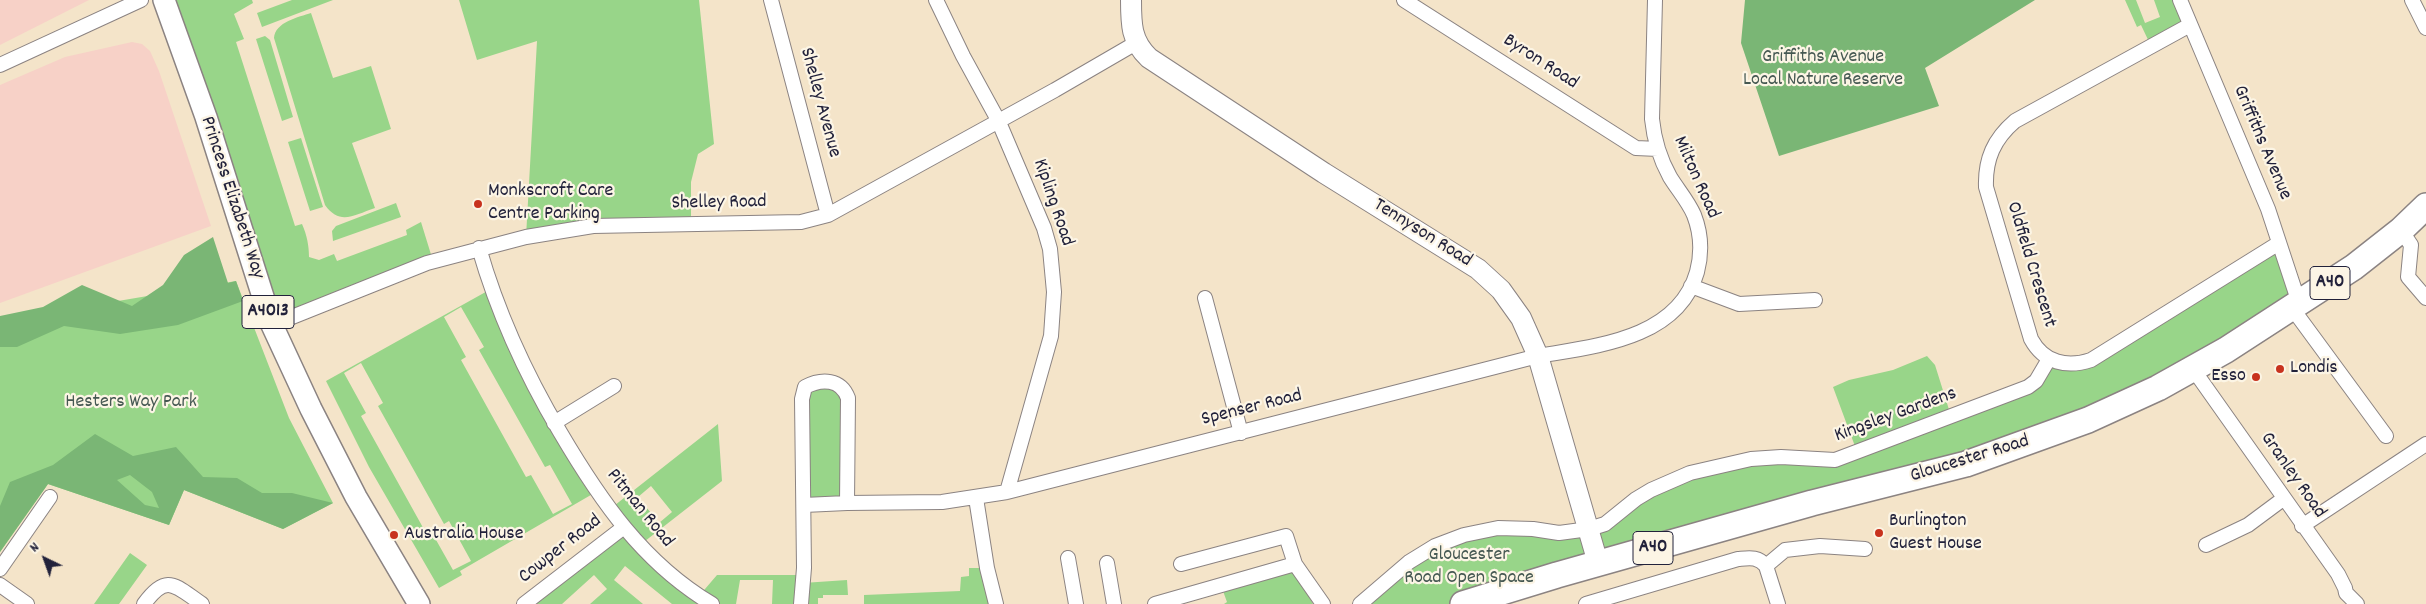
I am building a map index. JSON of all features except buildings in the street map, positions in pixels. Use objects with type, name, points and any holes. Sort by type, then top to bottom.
[{"type":"highway","name":"Gloucester Road","points":[[1463,604],[1598,563],[1820,501],[1940,471],[2007,451],[2104,413],[2194,369],[2296,306],[2354,267],[2401,230],[2426,206]]},
{"type":"main road","name":"Princess Elizabeth Way","points":[[164,0],[206,117],[272,325],[343,472],[419,604]]},
{"type":"street","points":[[0,65],[141,0]]},
{"type":"street","name":"Shelley Avenue","points":[[771,0],[828,215]]},
{"type":"street","name":"Kipling Road","points":[[936,0],[962,56],[998,120],[1044,228],[1050,249],[1054,315],[1048,353],[1007,492]]},
{"type":"street","points":[[1131,0],[1131,28],[1136,43]]},
{"type":"street","name":"Byron Road","points":[[1404,0],[1636,148],[1658,149]]},
{"type":"street","name":"Milton Road","points":[[1538,356],[1614,340],[1649,328],[1669,315],[1685,297],[1699,264],[1698,229],[1690,207],[1670,176],[1658,149],[1652,119],[1655,0]]},
{"type":"street","name":"Griffiths Avenue","points":[[2180,0],[2268,209],[2296,306],[2386,436]]},
{"type":"street","points":[[2412,0],[2426,28]]},
{"type":"street","name":"Oldfield Crescent","points":[[2049,359],[2038,351],[2031,339],[2004,253],[1986,187],[1989,156],[1999,137],[2015,121],[2190,25]]},
{"type":"street","name":"Shelley Road","points":[[272,325],[427,263],[526,237],[594,226],[801,222],[828,215],[1136,43]]},
{"type":"street","name":"Tennyson Road","points":[[1136,43],[1149,58],[1165,69],[1324,174],[1484,273],[1512,304],[1528,330],[1538,356],[1598,563]]},
{"type":"street","points":[[2401,230],[2411,245],[2408,277],[2426,298]]},
{"type":"street","points":[[2049,359],[2072,364],[2091,360],[2279,243]]},
{"type":"street","name":"Pitman Road","points":[[479,248],[491,289],[508,334],[554,423],[596,492],[624,527],[669,575],[712,604]]},
{"type":"street","points":[[1691,286],[1739,304],[1815,300]]},
{"type":"street","points":[[1205,298],[1241,433]]},
{"type":"street","name":"Spenser Road","points":[[804,505],[942,502],[1007,492],[1538,356]]},
{"type":"street","name":"Kingsley Gardens","points":[[1360,604],[1409,562],[1435,546],[1464,535],[1498,528],[1533,529],[1559,533],[1589,529],[1604,524],[1651,490],[1714,466],[1773,457],[1835,460],[2028,387],[2036,381],[2049,359]]},
{"type":"street","name":"Granley Road","points":[[2194,369],[2283,499],[2338,574],[2345,588],[2343,599],[2357,604]]},
{"type":"street","points":[[801,604],[804,568],[802,399],[805,387],[815,383],[836,383],[841,385],[848,398],[847,503]]},
{"type":"street","points":[[554,423],[614,386]]},
{"type":"street","points":[[2302,526],[2426,444]]},
{"type":"street","points":[[0,569],[50,498]]},
{"type":"street","points":[[976,498],[987,568],[996,604]]},
{"type":"street","points":[[2206,545],[2248,525],[2283,499]]},
{"type":"street","name":"Cowper Road","points":[[524,604],[624,527]]},
{"type":"street","points":[[1181,564],[1286,536],[1295,564],[1323,604]]},
{"type":"street","points":[[1766,566],[1785,550],[1820,546],[1865,549]]},
{"type":"street","points":[[1068,558],[1076,604]]},
{"type":"street","points":[[1586,604],[1738,559],[1753,558],[1761,561],[1766,566],[1778,604]]},
{"type":"street","points":[[1107,563],[1114,604]]},
{"type":"street","points":[[1155,604],[1295,564]]},
{"type":"street","points":[[144,604],[157,588],[168,584],[177,587],[202,604]]},
{"type":"street","points":[[0,585],[28,604]]},
{"type":"shaded area","points":[[0,0],[89,0],[0,45]]},
{"type":"shaded area","points":[[132,42],[142,44],[150,51],[159,71],[211,226],[0,303],[0,85],[65,57]]},
{"type":"green space","points":[[164,0],[252,0],[253,3],[234,14],[244,39],[236,42],[295,226],[302,224],[305,232],[309,257],[319,260],[334,254],[337,261],[407,235],[406,230],[421,222],[433,261],[272,325]]},
{"type":"green space","points":[[292,0],[333,0],[262,27],[257,13]]},
{"type":"green space","points":[[459,0],[699,0],[714,144],[698,154],[691,182],[691,224],[526,237],[537,41],[477,60]]},
{"type":"green space","name":"Griffiths Avenue Local Nature Reserve","points":[[1745,0],[2035,0],[1925,68],[1939,106],[1779,156],[1741,43]]},
{"type":"green space","points":[[2125,0],[2136,0],[2145,23],[2160,17],[2154,0],[2180,0],[2190,25],[2151,46],[2141,25],[2137,27]]},
{"type":"green space","points":[[311,13],[333,78],[371,66],[391,129],[352,143],[375,208],[354,216],[342,217],[336,215],[325,205],[274,38],[275,32],[283,24],[294,18]]},
{"type":"green space","points":[[265,36],[270,40],[293,117],[282,121],[256,39]]},
{"type":"green space","points":[[301,138],[323,207],[310,211],[288,142]]},
{"type":"green space","points":[[396,203],[401,217],[333,241],[332,231],[336,226]]},
{"type":"green space","points":[[213,237],[228,283],[236,281],[243,301],[178,325],[120,334],[64,326],[17,347],[0,347],[0,316],[43,307],[82,285],[132,306],[163,285],[184,255]]},
{"type":"green space","name":"Gloucester Road Open Space","points":[[2279,243],[2299,303],[2128,403],[1463,604],[1360,604],[1409,562],[1464,535],[1589,529],[1636,499],[1714,466],[1835,460],[1856,449],[1833,387],[1849,380],[1893,370],[1927,356],[1935,365],[1951,416],[2028,387],[2049,359],[2072,364]]},
{"type":"green space","name":"Hesters Way Park","points":[[236,281],[289,418],[333,503],[283,529],[184,490],[169,525],[48,484],[0,552],[0,321]]},
{"type":"green space","points":[[491,289],[596,492],[460,571],[462,575],[439,588],[369,467],[326,381]],"holes":[[[461,307],[484,347],[479,350],[545,467],[550,465],[572,504],[553,514],[531,475],[526,477],[461,360],[466,357],[444,317]],[[361,363],[383,403],[378,406],[444,524],[449,521],[471,561],[453,570],[431,531],[426,533],[361,416],[366,413],[344,373]]]},
{"type":"green space","points":[[841,385],[847,503],[804,505],[805,387]]},
{"type":"green space","points":[[718,424],[722,481],[640,545],[699,596],[717,575],[803,575],[803,583],[847,580],[848,595],[823,595],[823,598],[818,598],[818,604],[772,604],[773,580],[740,580],[736,604],[672,604],[625,566],[614,580],[643,604],[590,604],[607,589],[594,575],[562,604],[535,604],[623,527],[610,509]],"holes":[[[651,486],[672,512],[659,523],[638,497]]]},
{"type":"green space","points":[[95,434],[133,456],[176,447],[203,477],[237,478],[262,493],[292,493],[333,503],[283,529],[184,490],[169,525],[48,484],[0,552],[0,506],[10,482],[53,465]],"holes":[[[130,475],[152,492],[159,508],[145,505],[117,480]]]},
{"type":"green space","points":[[130,553],[147,565],[119,604],[94,604]]},
{"type":"green space","points":[[969,568],[987,568],[996,604],[864,604],[864,595],[960,591],[961,577],[969,576]]},
{"type":"green space","points":[[1296,570],[1313,604],[1224,604],[1227,602],[1223,591]]},
{"type":"place","name":"Monkscroft Care Centre Parking","points":[[478,204]]},
{"type":"place","name":"Londis","points":[[2280,369]]},
{"type":"place","name":"Esso","points":[[2256,377]]},
{"type":"place","name":"Burlington Guest House","points":[[1879,533]]},
{"type":"place","name":"Australia House","points":[[394,535]]}]
